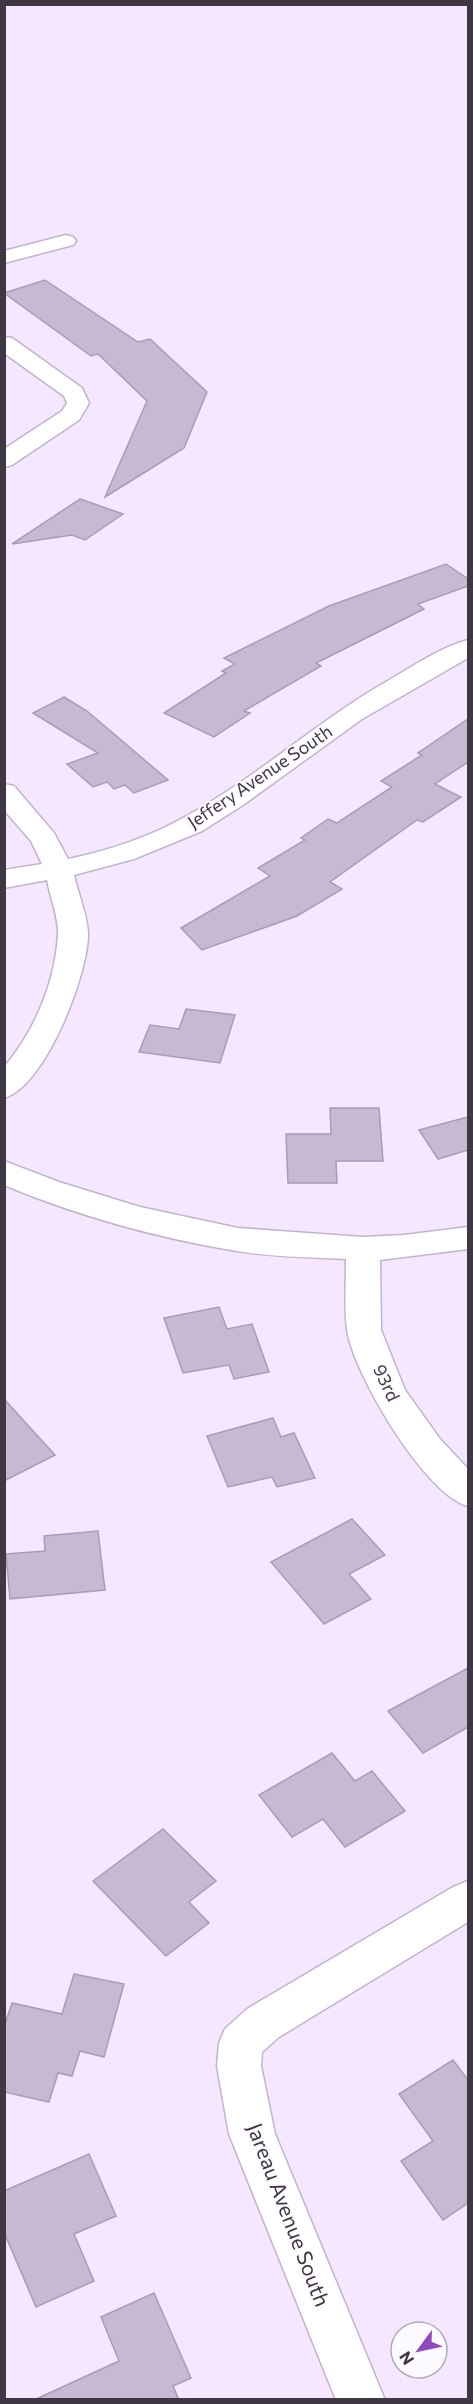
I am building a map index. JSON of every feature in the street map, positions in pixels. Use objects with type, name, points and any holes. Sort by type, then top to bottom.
[{"type":"street","points":[[4,257],[66,241]]},
{"type":"street","points":[[4,343],[74,393],[78,404],[71,415],[4,460]]},
{"type":"street","name":"Jeffery Avenue South","points":[[4,879],[59,871],[137,849],[192,825],[354,713],[418,674],[468,648]]},
{"type":"street","points":[[4,792],[44,839],[59,871],[74,933],[64,988],[34,1052],[4,1088]]},
{"type":"street","points":[[4,1172],[47,1190],[137,1218],[238,1240],[363,1249],[404,1247],[468,1238]]},
{"type":"street","name":"93rd","points":[[363,1249],[363,1330],[389,1395],[427,1449],[468,1492]]},
{"type":"street","name":"Jareau Avenue South","points":[[361,2400],[252,2134],[239,2066],[241,2043],[263,2023],[468,1900]]},
{"type":"building","points":[[45,280],[138,342],[150,339],[207,392],[184,448],[105,497],[147,401],[98,354],[91,356],[4,293]]},
{"type":"building","points":[[80,499],[123,514],[85,540],[72,535],[12,544]]},
{"type":"building","points":[[446,564],[468,579],[468,586],[418,604],[424,609],[316,663],[321,666],[244,711],[250,713],[214,737],[164,713],[226,673],[222,671],[235,664],[224,658],[329,606]]},
{"type":"building","points":[[64,697],[87,711],[168,780],[134,793],[125,785],[114,789],[107,782],[93,787],[67,764],[98,753],[33,713]]},
{"type":"building","points":[[468,719],[468,762],[435,784],[461,797],[423,822],[417,820],[330,882],[342,889],[297,916],[202,950],[181,928],[270,876],[258,868],[305,840],[301,838],[328,819],[337,823],[392,787],[381,781],[422,755],[418,753]]},
{"type":"building","points":[[186,1009],[235,1015],[220,1063],[139,1052],[150,1025],[179,1029]]},
{"type":"building","points":[[330,1108],[379,1108],[383,1161],[336,1161],[337,1183],[288,1183],[286,1134],[331,1134]]},
{"type":"building","points":[[468,1117],[468,1150],[438,1159],[419,1130]]},
{"type":"building","points":[[219,1307],[227,1329],[252,1324],[269,1372],[234,1379],[229,1365],[183,1373],[164,1318]]},
{"type":"building","points":[[4,1399],[55,1455],[4,1481]]},
{"type":"building","points":[[273,1418],[281,1437],[294,1433],[315,1478],[277,1487],[272,1477],[228,1487],[207,1436]]},
{"type":"building","points":[[352,1519],[385,1555],[349,1574],[371,1599],[324,1624],[271,1562]]},
{"type":"building","points":[[98,1531],[105,1590],[10,1599],[6,1554],[45,1551],[44,1536]]},
{"type":"building","points":[[468,1668],[468,1727],[423,1753],[388,1711]]},
{"type":"building","points":[[332,1753],[355,1781],[372,1771],[405,1811],[345,1847],[323,1819],[292,1837],[259,1795]]},
{"type":"building","points":[[163,1829],[216,1881],[189,1902],[209,1923],[166,1956],[93,1881]]},
{"type":"building","points":[[74,1974],[124,1984],[104,2057],[80,2051],[72,2076],[58,2073],[49,2102],[4,2092],[4,2027],[12,2003],[62,2014]]},
{"type":"building","points":[[453,2060],[468,2080],[468,2203],[443,2220],[401,2161],[433,2141],[399,2094]]},
{"type":"building","points":[[89,2154],[116,2216],[74,2234],[94,2281],[36,2307],[4,2232],[4,2191]]},
{"type":"building","points":[[154,2293],[191,2378],[173,2386],[179,2400],[34,2400],[119,2361],[101,2317]]}]
